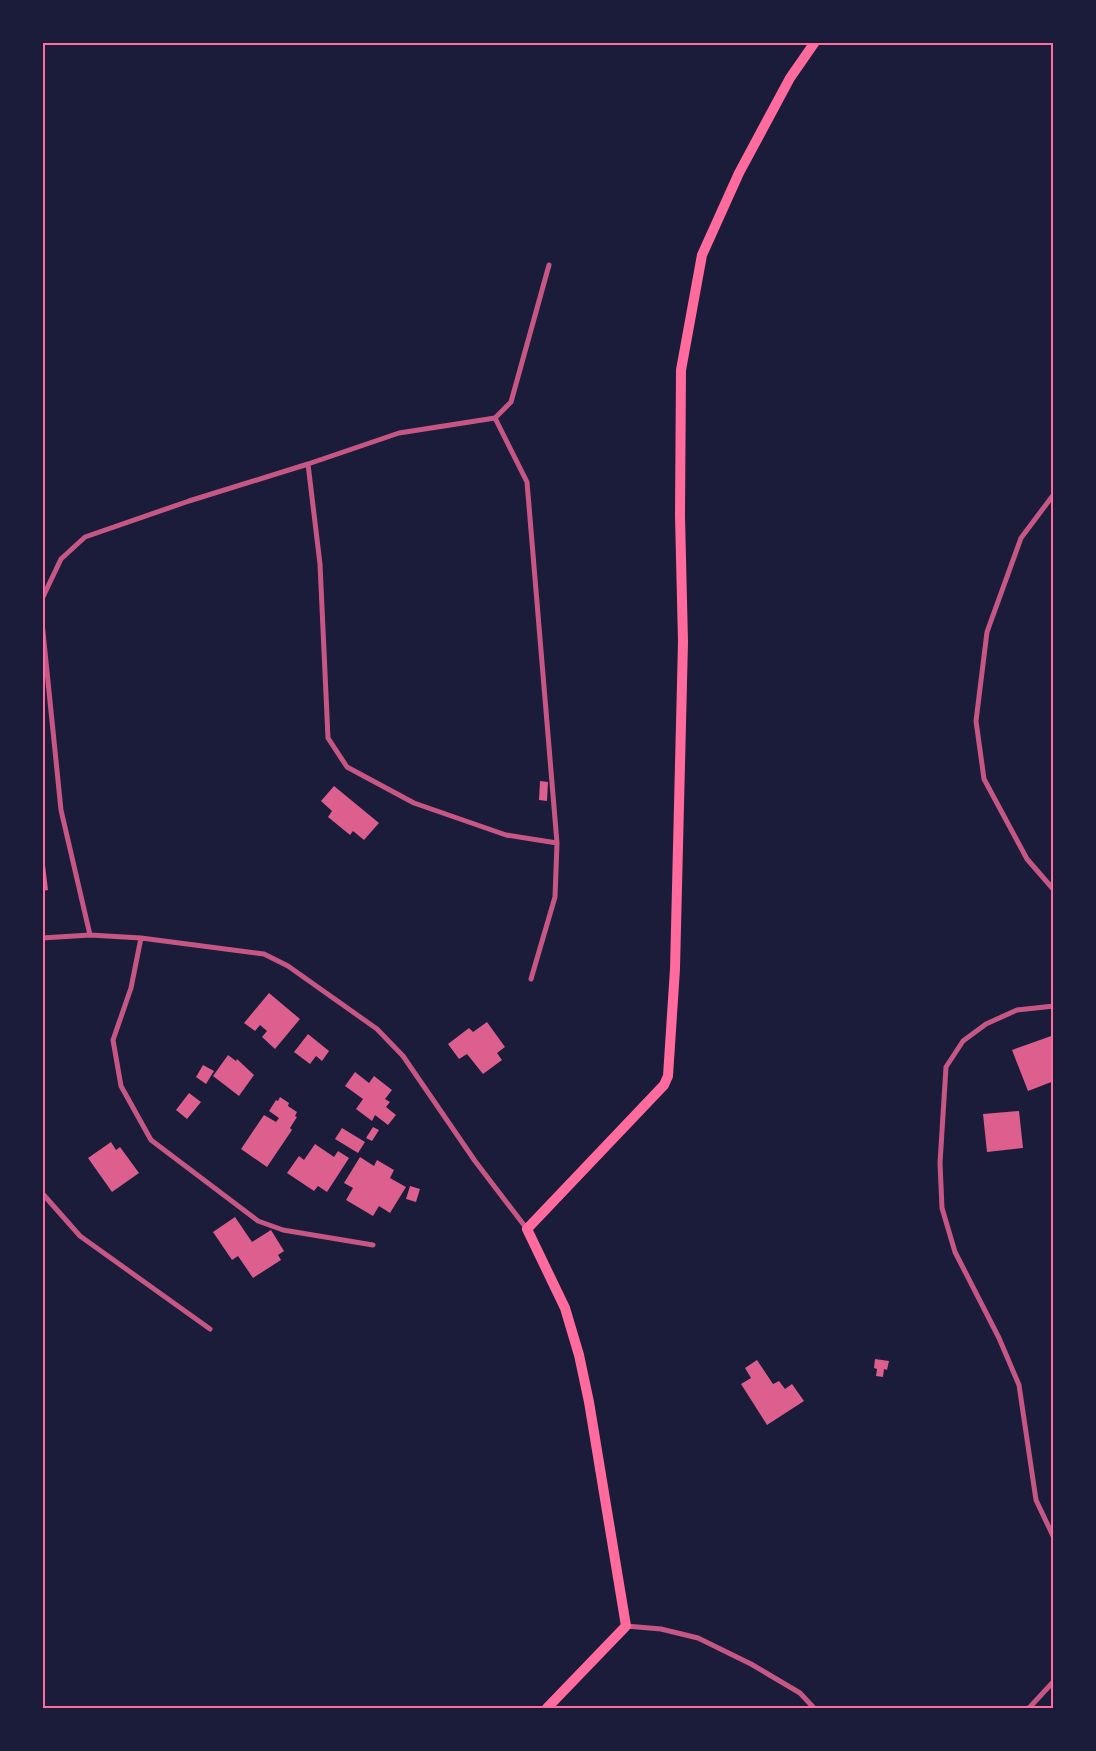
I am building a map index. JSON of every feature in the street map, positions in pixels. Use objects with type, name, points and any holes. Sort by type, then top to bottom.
[{"type":"main road","points":[[547,1708],[626,1626],[589,1402],[579,1355],[565,1308],[527,1229],[664,1085],[668,1076],[675,969],[682,651],[680,516],[681,370],[702,255],[739,173],[790,78],[815,42]]},
{"type":"street","points":[[42,599],[61,559],[85,537],[189,501],[400,433],[495,418],[511,402],[549,265]]},
{"type":"street","points":[[495,418],[527,482],[557,843],[556,897],[531,979]]},
{"type":"street","points":[[308,464],[320,564],[328,738],[347,767],[414,803],[506,835],[557,843]]},
{"type":"street","points":[[1054,494],[1021,538],[987,632],[976,721],[984,779],[1027,859],[1054,890]]},
{"type":"street","points":[[42,622],[61,810],[90,935]]},
{"type":"street","points":[[42,938],[90,935],[140,938],[264,954],[288,966],[377,1029],[403,1056],[475,1161],[527,1229]]},
{"type":"street","points":[[140,938],[131,988],[113,1040],[121,1086],[151,1140],[258,1221],[282,1230],[372,1245]]},
{"type":"street","points":[[1054,1006],[1017,1010],[986,1024],[963,1041],[946,1067],[940,1163],[942,1208],[955,1252],[999,1338],[1019,1385],[1036,1500],[1054,1538]]},
{"type":"street","points":[[42,1193],[80,1236],[210,1329]]},
{"type":"street","points":[[626,1626],[661,1629],[698,1638],[751,1664],[800,1693],[814,1708]]},
{"type":"street","points":[[1030,1708],[1054,1681]]},
{"type":"building","points":[[540,781],[548,782],[547,801],[539,800]]},
{"type":"building","points":[[334,786],[379,823],[364,840],[353,831],[350,835],[328,817],[332,811],[321,801]]},
{"type":"building","points":[[45,865],[48,890],[42,891],[42,866]]},
{"type":"building","points":[[269,993],[300,1019],[275,1049],[262,1037],[267,1031],[260,1025],[255,1031],[244,1023]]},
{"type":"building","points":[[487,1022],[505,1047],[497,1053],[502,1060],[483,1074],[467,1054],[459,1059],[448,1044],[469,1028],[473,1032]]},
{"type":"building","points":[[308,1034],[329,1051],[322,1061],[316,1056],[310,1064],[294,1052]]},
{"type":"building","points":[[1054,1035],[1054,1081],[1028,1091],[1012,1050]]},
{"type":"building","points":[[228,1055],[236,1061],[237,1059],[254,1075],[239,1096],[213,1076]]},
{"type":"building","points":[[203,1065],[214,1071],[206,1084],[196,1077]]},
{"type":"building","points":[[355,1072],[369,1083],[374,1076],[392,1090],[385,1099],[390,1102],[386,1107],[396,1115],[388,1125],[375,1115],[372,1121],[356,1109],[363,1099],[345,1086]]},
{"type":"building","points":[[189,1093],[201,1102],[187,1119],[176,1110]]},
{"type":"building","points":[[280,1097],[297,1112],[295,1116],[297,1117],[290,1128],[292,1130],[267,1167],[241,1149],[264,1115],[276,1122],[279,1118],[269,1111]]},
{"type":"building","points":[[1019,1111],[1023,1148],[987,1152],[983,1114]]},
{"type":"building","points":[[373,1127],[379,1130],[372,1141],[366,1138]]},
{"type":"building","points":[[342,1128],[365,1142],[358,1153],[335,1139]]},
{"type":"building","points":[[111,1142],[116,1150],[120,1147],[139,1173],[112,1192],[88,1158]]},
{"type":"building","points":[[315,1144],[334,1157],[338,1151],[349,1158],[327,1192],[318,1186],[314,1191],[287,1173],[299,1156],[304,1160]]},
{"type":"building","points":[[360,1157],[374,1166],[377,1160],[394,1170],[390,1178],[406,1187],[390,1213],[379,1206],[373,1216],[346,1200],[353,1188],[344,1183]]},
{"type":"building","points":[[410,1186],[420,1189],[416,1202],[406,1199]]},
{"type":"building","points":[[235,1217],[252,1242],[271,1230],[284,1251],[278,1255],[281,1260],[253,1278],[238,1256],[232,1260],[213,1232]]},
{"type":"building","points":[[875,1359],[889,1361],[887,1370],[884,1369],[883,1377],[876,1376],[877,1369],[874,1368]]},
{"type":"building","points":[[757,1360],[773,1384],[779,1381],[785,1389],[792,1384],[804,1401],[767,1425],[741,1384],[751,1378],[745,1368]]}]
